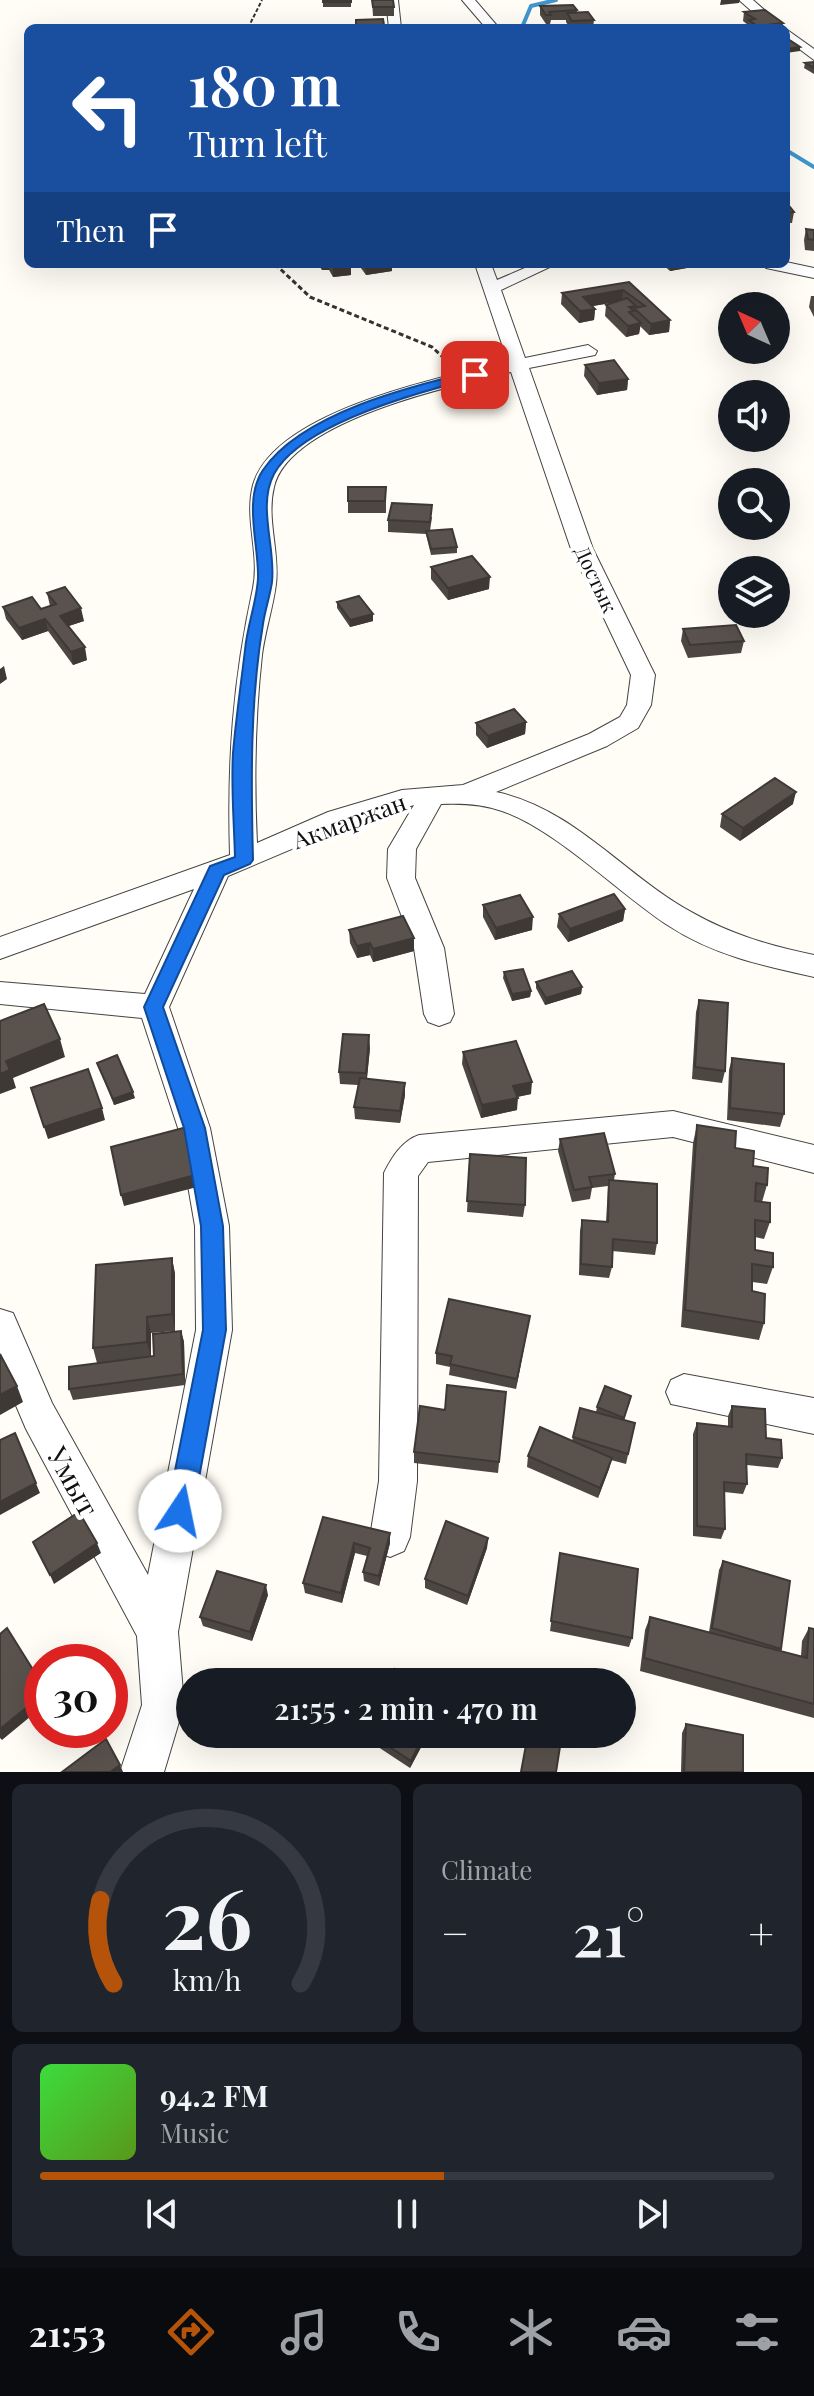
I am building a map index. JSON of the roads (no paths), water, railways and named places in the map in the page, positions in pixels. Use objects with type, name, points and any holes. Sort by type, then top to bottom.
[{"type":"street","points":[[392,0],[395,24]]},
{"type":"street","points":[[468,0],[489,24]]},
{"type":"street","points":[[745,0],[774,24]]},
{"type":"street","points":[[790,36],[814,56]]},
{"type":"street","name":"Достык","points":[[466,794],[598,740],[629,722],[639,705],[643,675],[582,549],[484,268]]},
{"type":"street","points":[[492,288],[539,268]]},
{"type":"street","points":[[790,268],[814,273]]},
{"type":"street","points":[[0,993],[154,1007],[230,865],[255,624],[265,580],[260,497],[268,473],[285,453],[306,437],[353,412],[410,390],[588,351]]},
{"type":"street","name":"Акмаржан","points":[[0,948],[230,865],[337,819],[411,796],[466,794],[512,804],[555,828],[681,920],[749,952],[814,966]]},
{"type":"street","points":[[433,795],[402,849],[401,878],[429,948],[439,1014]]},
{"type":"street","name":"Умыт","points":[[142,1772],[163,1705],[157,1632],[214,1330],[212,1226],[194,1128],[154,1007]]},
{"type":"street","points":[[390,1537],[398,1481],[401,1173],[419,1149],[673,1124],[814,1159]]},
{"type":"street","name":"Умыт","points":[[0,1325],[39,1416],[157,1632]]},
{"type":"street","points":[[684,1392],[814,1416]]},
{"type":"waterway","points":[[523,24],[531,6],[556,0]]},
{"type":"waterway","points":[[790,152],[814,167]]}]
